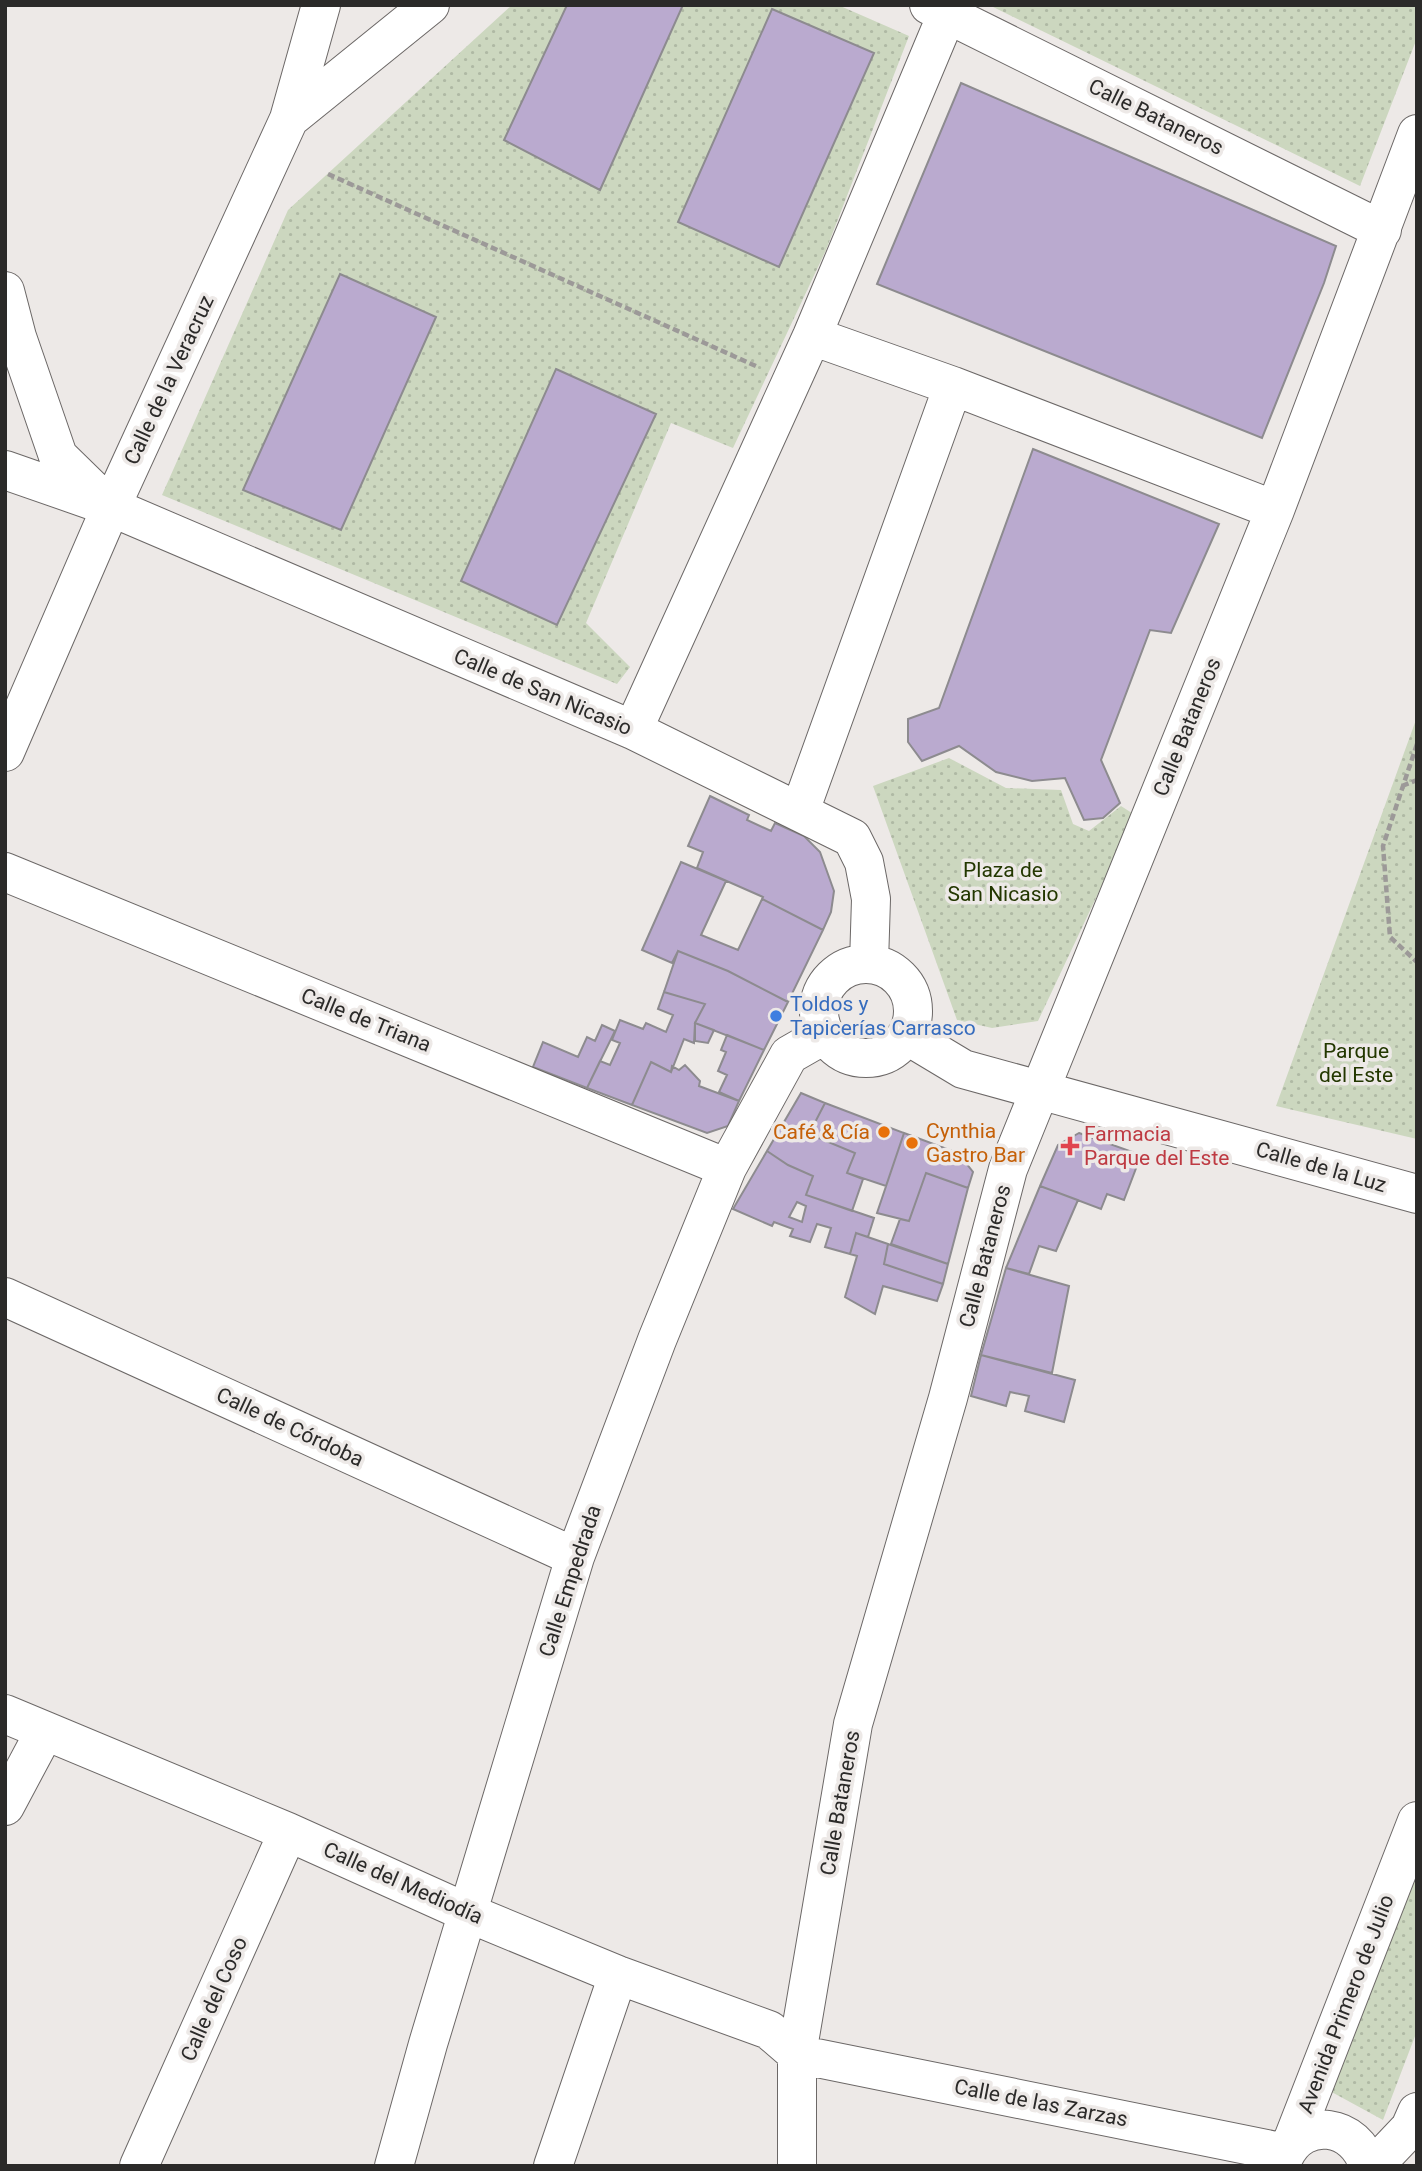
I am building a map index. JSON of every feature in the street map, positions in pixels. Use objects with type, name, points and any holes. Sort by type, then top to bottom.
[{"type":"street","name":"Calle de la Veracruz","points":[[5,752],[111,507],[289,119],[321,5]]},
{"type":"street","points":[[289,119],[430,5]]},
{"type":"street","points":[[633,730],[812,336],[938,10]]},
{"type":"street","name":"Calle Bataneros","points":[[938,10],[1382,230]]},
{"type":"street","name":"Calle Bataneros","points":[[797,2166],[797,2054],[853,1724],[948,1398],[1008,1169],[1275,510],[1417,134]]},
{"type":"street","points":[[5,291],[17,337],[58,456],[111,507]]},
{"type":"street","points":[[812,336],[953,386],[1275,510]]},
{"type":"street","points":[[800,811],[953,386]]},
{"type":"street","name":"Calle de San Nicasio","points":[[12,472],[111,507],[633,730],[852,838],[864,862],[870,899],[869,963]]},
{"type":"street","name":"Calle de Triana","points":[[5,872],[727,1168]]},
{"type":"street","points":[[869,963],[892,971],[909,989],[914,1012],[908,1036],[890,1054],[866,1060],[841,1053],[824,1035],[818,1010],[826,986],[844,968],[869,963]]},
{"type":"street","name":"Calle Empedrada","points":[[394,2166],[575,1557],[657,1340],[727,1168],[789,1055],[824,1035]]},
{"type":"street","name":"Calle de la Luz","points":[[908,1036],[963,1069],[1417,1194]]},
{"type":"street","name":"Calle de Córdoba","points":[[5,1297],[575,1557]]},
{"type":"street","name":"Calle del Mediodía","points":[[5,1714],[288,1832],[468,1913],[618,1975],[769,2030],[797,2054]]},
{"type":"street","points":[[5,1806],[45,1731]]},
{"type":"street","name":"Avenida Primero de Julio","points":[[1284,2159],[1417,1821]]},
{"type":"street","name":"Calle del Coso","points":[[139,2166],[288,1832]]},
{"type":"street","points":[[553,2166],[618,1975]]},
{"type":"street","name":"Calle de las Zarzas","points":[[797,2054],[1284,2159]]},
{"type":"street","points":[[1374,2166],[1410,2128],[1417,2112]]},
{"type":"street","points":[[1284,2159],[1308,2133],[1330,2129],[1345,2134],[1357,2143],[1366,2156],[1368,2166]]},
{"type":"path","points":[[328,174],[768,372]]},
{"type":"path","points":[[1417,744],[1383,845],[1390,937],[1417,962]]},
{"type":"path","points":[[1402,786],[1417,780]]},
{"type":"green space","points":[[512,5],[567,5],[504,140],[600,190],[683,5],[838,5],[909,36],[826,250],[733,448],[671,423],[586,623],[630,667],[617,684],[162,495],[288,210]],"holes":[[[772,9],[874,53],[779,267],[678,222]],[[340,274],[436,318],[340,530],[244,490]],[[556,369],[655,414],[557,625],[461,581]]]},
{"type":"green space","points":[[989,5],[1417,5],[1417,38],[1360,186]]},
{"type":"green space","name":"Parque del Este","points":[[1417,717],[1417,1139],[1276,1106]]},
{"type":"green space","name":"Plaza de San Nicasio","points":[[949,758],[1006,788],[1061,790],[1073,824],[1089,831],[1121,806],[1135,815],[1038,1021],[992,1028],[957,1020],[873,786]]},
{"type":"green space","points":[[1417,1865],[1417,2031],[1383,2120],[1328,2090]]},
{"type":"building","points":[[567,5],[683,5],[600,190],[504,140]]},
{"type":"building","points":[[772,9],[874,53],[779,267],[678,222]]},
{"type":"building","points":[[961,83],[1336,246],[1324,283],[1262,438],[877,284]]},
{"type":"building","points":[[340,274],[436,317],[341,530],[243,490]]},
{"type":"building","points":[[556,369],[656,414],[557,625],[461,581]]},
{"type":"building","points":[[1033,449],[1219,524],[1171,633],[1150,630],[1101,760],[1120,803],[1103,818],[1084,820],[1065,778],[1032,781],[996,772],[959,746],[922,761],[908,742],[908,719],[939,708]]},
{"type":"building","points":[[710,796],[749,815],[747,820],[771,831],[775,823],[804,836],[820,852],[834,891],[831,912],[823,930],[762,899],[763,897],[697,868],[703,852],[688,846]]},
{"type":"building","points":[[681,862],[726,881],[701,935],[738,950],[762,899],[823,930],[788,1002],[728,971],[678,951],[672,963],[642,950]]},
{"type":"building","points":[[678,951],[728,971],[788,1002],[764,1050],[695,1023],[705,1004],[664,992]]},
{"type":"building","points":[[664,992],[705,1004],[695,1023],[694,1043],[684,1039],[671,1072],[651,1062],[632,1105],[587,1088],[600,1061],[610,1065],[620,1043],[612,1040],[620,1020],[643,1029],[646,1023],[666,1032],[673,1015],[658,1009]]},
{"type":"building","points":[[695,1023],[714,1030],[708,1043],[695,1041]]},
{"type":"building","points":[[602,1025],[615,1031],[587,1088],[533,1067],[543,1042],[578,1057],[587,1037],[595,1041]]},
{"type":"building","points":[[727,1035],[764,1050],[739,1101],[719,1092],[727,1075],[718,1071],[726,1052],[721,1050]]},
{"type":"building","points":[[651,1062],[671,1072],[672,1066],[679,1070],[685,1065],[700,1081],[699,1086],[739,1101],[728,1126],[707,1133],[632,1105]]},
{"type":"building","points":[[801,1093],[825,1103],[809,1134],[855,1153],[847,1173],[863,1179],[852,1211],[806,1195],[813,1176],[788,1165],[767,1151]]},
{"type":"building","points":[[825,1103],[904,1133],[886,1186],[847,1173],[855,1153],[809,1134]]},
{"type":"building","points":[[904,1133],[958,1153],[973,1172],[968,1188],[926,1173],[909,1221],[877,1213]]},
{"type":"building","points":[[1079,1133],[1141,1155],[1124,1200],[1107,1194],[1101,1209],[1040,1186],[1058,1145]]},
{"type":"building","points":[[767,1151],[788,1165],[813,1176],[806,1195],[874,1218],[868,1237],[856,1233],[850,1254],[825,1247],[831,1228],[817,1224],[810,1242],[790,1236],[793,1229],[774,1222],[772,1226],[733,1209]],"holes":[[[797,1202],[806,1206],[802,1222],[789,1217]]]},
{"type":"building","points":[[926,1173],[968,1188],[948,1264],[891,1244],[900,1219],[909,1221]]},
{"type":"building","points":[[1040,1186],[1078,1200],[1056,1251],[1039,1246],[1029,1274],[1006,1268]]},
{"type":"building","points":[[856,1233],[888,1244],[884,1264],[943,1284],[937,1301],[883,1286],[875,1314],[845,1297],[857,1256],[850,1254]]},
{"type":"building","points":[[888,1244],[948,1264],[943,1284],[884,1264]]},
{"type":"building","points":[[1006,1268],[1069,1286],[1052,1373],[981,1355]]},
{"type":"building","points":[[981,1355],[1075,1380],[1064,1422],[1025,1411],[1029,1396],[1010,1392],[1006,1406],[971,1396]]},
{"type":"place","name":"Toldos y Tapicerías Carrasco","points":[[776,1016]]},
{"type":"place","name":"Café & Cía","points":[[884,1132]]},
{"type":"place","name":"Cynthia Gastro Bar","points":[[912,1143]]},
{"type":"place","name":"Farmacia Parque del Este","points":[[1070,1146]]}]
